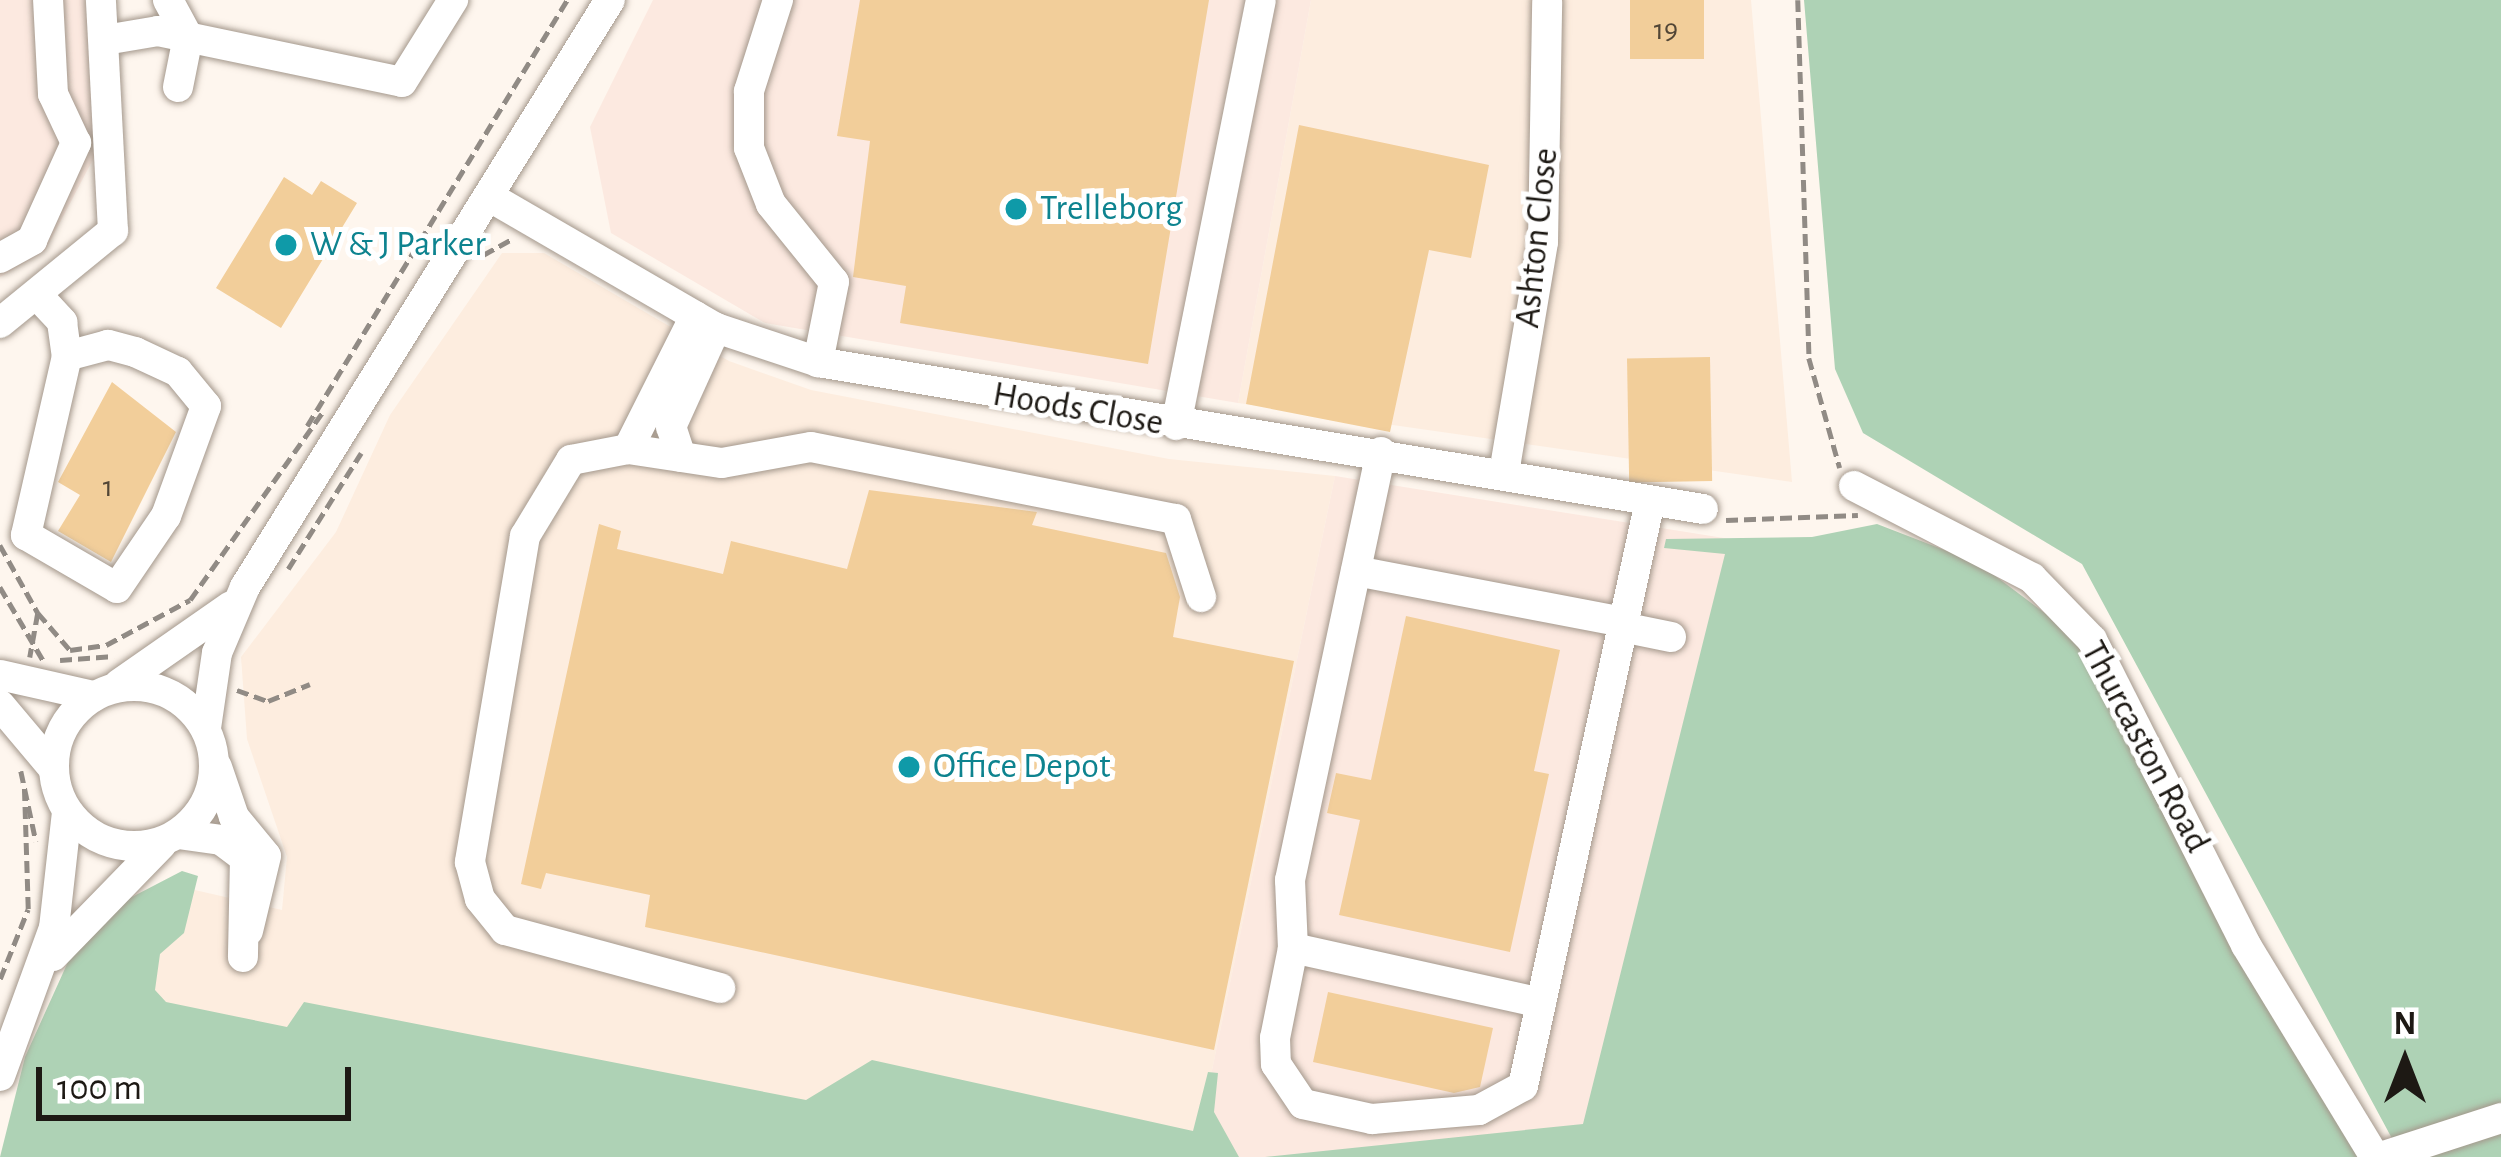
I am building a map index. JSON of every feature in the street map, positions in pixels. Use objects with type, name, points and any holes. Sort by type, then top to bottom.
[{"type":"street","points":[[0,258],[32,240],[76,143],[53,94],[48,0]]},
{"type":"street","points":[[0,322],[40,298],[113,231],[101,0]]},
{"type":"street","points":[[168,0],[188,37],[178,87]]},
{"type":"street","points":[[105,40],[188,37],[402,82],[453,0]]},
{"type":"street","points":[[41,970],[104,892],[172,837],[208,800],[212,673],[245,587],[610,0]]},
{"type":"street","points":[[778,0],[749,91],[749,148],[771,204],[834,282],[818,362]]},
{"type":"street","points":[[1176,425],[1262,0]]},
{"type":"street","name":"Ashton Close","points":[[1504,473],[1543,242],[1547,2]]},
{"type":"street","name":"Hoods Close","points":[[490,197],[714,326],[818,362],[1703,509]]},
{"type":"street","points":[[40,298],[62,322],[67,356],[26,535],[117,588],[166,516],[206,406],[178,372],[135,352],[108,344],[67,356]]},
{"type":"street","points":[[628,449],[714,326]]},
{"type":"street","points":[[681,457],[714,326]]},
{"type":"street","points":[[720,988],[506,930],[473,883],[525,536],[571,460],[628,449],[722,463],[811,447],[1176,519],[1201,597]]},
{"type":"street","points":[[1381,452],[1289,880],[1293,948],[1276,1064],[1303,1104],[1372,1119],[1510,1100],[1541,1003],[1650,501]]},
{"type":"street","name":"Thurcaston Road","points":[[1867,496],[2032,578],[2092,640],[2246,945],[2378,1157]]},
{"type":"street","points":[[1356,571],[1623,624],[1671,638]]},
{"type":"street","points":[[39,773],[63,727],[100,693],[194,641],[245,587]]},
{"type":"street","points":[[0,674],[100,693],[174,696],[210,742],[234,817],[266,856],[245,944],[245,858],[221,840],[172,837],[112,844],[67,812],[0,706]]},
{"type":"street","points":[[0,1076],[41,970],[64,882],[67,812]]},
{"type":"street","points":[[1293,948],[1541,1003]]},
{"type":"street","points":[[2378,1157],[2501,1118]]},
{"type":"path","points":[[0,545],[38,613],[70,650],[106,645],[190,600],[284,463],[567,0]]},
{"type":"path","points":[[1703,509],[1799,524],[1867,496],[1825,436],[1809,358],[1798,0]]},
{"type":"path","points":[[480,260],[493,244],[534,243]]},
{"type":"path","points":[[397,273],[411,281]]},
{"type":"path","points":[[320,533],[369,434]]},
{"type":"path","points":[[187,618],[250,541],[284,463]]},
{"type":"path","points":[[0,587],[44,660],[130,648]]},
{"type":"path","points":[[33,643],[38,613]]},
{"type":"path","points":[[226,688],[268,701],[310,684]]},
{"type":"path","points":[[0,980],[28,909],[39,773]]},
{"type":"path","points":[[9,992],[38,906],[39,773]]},
{"type":"shaded area","points":[[0,0],[85,0],[101,144],[45,251],[0,277]]},
{"type":"shaded area","points":[[653,0],[1311,0],[1238,403],[765,323],[611,233],[590,127]]},
{"type":"shaded area","points":[[1311,0],[1751,0],[1792,482],[1238,403]]},
{"type":"shaded area","points":[[502,253],[544,253],[729,361],[811,390],[1169,459],[1335,476],[1194,1157],[129,1016],[164,883],[282,910],[287,857],[247,739],[241,657],[336,532],[390,415]]},
{"type":"shaded area","points":[[1335,476],[1730,539],[1595,1157],[1194,1157]]},
{"type":"green space","points":[[1804,0],[2501,0],[2501,1157],[2402,1157],[2082,564],[1863,433],[1835,369]]},
{"type":"green space","points":[[1877,524],[1978,563],[2070,632],[2361,1157],[1265,1157],[1583,1124],[1725,554],[1664,548],[1666,539],[1812,537]]},
{"type":"green space","points":[[182,871],[198,876],[184,933],[160,954],[155,990],[166,1002],[287,1027],[304,1002],[806,1100],[872,1060],[1193,1131],[1208,1072],[1218,1073],[1214,1112],[1239,1157],[0,1157],[25,1057],[77,942],[103,912]]},
{"type":"building","name":"Trelleborg","points":[[860,0],[1209,0],[1148,364],[900,323],[906,286],[853,277],[870,141],[837,136]]},
{"type":"building","points":[[1630,0],[1704,0],[1704,59],[1630,59]]},
{"type":"building","points":[[1299,125],[1489,165],[1471,258],[1429,250],[1390,432],[1246,404]]},
{"type":"building","name":"W & J Parker","points":[[284,177],[312,195],[321,181],[357,203],[281,328],[216,288]]},
{"type":"building","points":[[1710,357],[1712,481],[1629,482],[1627,358]]},
{"type":"building","points":[[112,382],[176,432],[111,562],[58,531],[80,495],[58,482]]},
{"type":"building","name":"Office Depot","points":[[869,490],[1037,512],[1032,525],[1166,553],[1180,597],[1173,637],[1294,661],[1214,1050],[645,927],[650,895],[546,873],[541,889],[521,884],[599,524],[621,531],[617,549],[723,574],[731,541],[847,569]]},
{"type":"building","points":[[1406,616],[1560,650],[1534,771],[1549,774],[1510,952],[1339,915],[1360,820],[1327,813],[1336,773],[1371,780]]},
{"type":"building","points":[[1328,992],[1493,1028],[1480,1087],[1454,1093],[1313,1062]]},
{"type":"place","name":"Trelleborg","points":[[1016,209]]},
{"type":"place","name":"W & J Parker","points":[[286,245]]},
{"type":"place","name":"Office Depot","points":[[909,767]]}]
